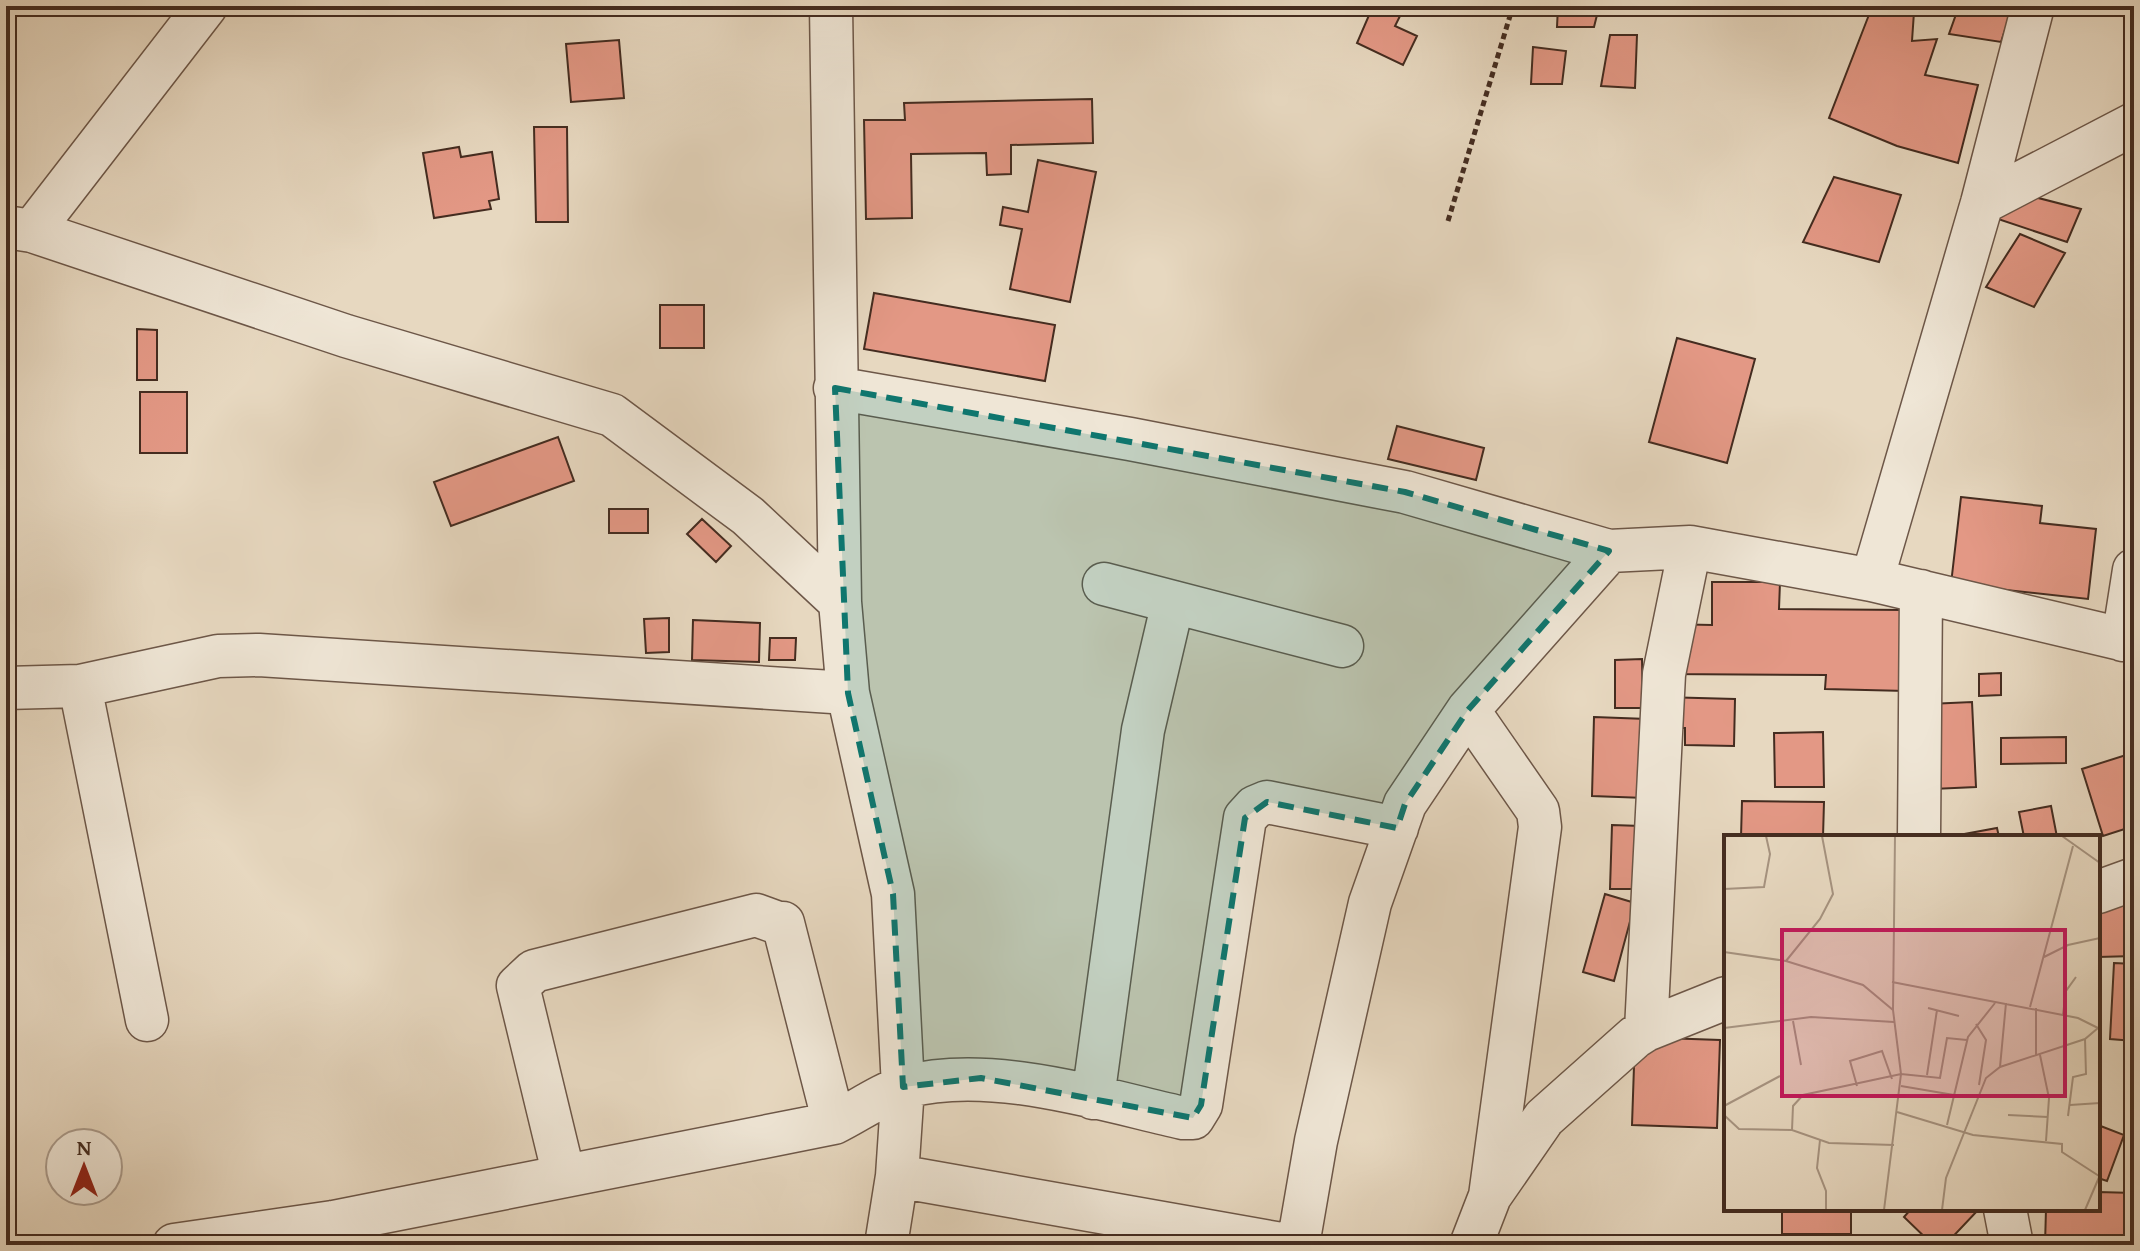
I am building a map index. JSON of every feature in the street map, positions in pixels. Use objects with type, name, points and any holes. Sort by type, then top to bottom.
[{"type":"street","points":[[206,6],[19,229],[346,336],[612,415],[748,516],[840,602]]},
{"type":"street","points":[[831,6],[840,602],[848,693],[893,894],[903,1087],[897,1176],[886,1245]]},
{"type":"street","points":[[1872,580],[1982,203],[2033,6]]},
{"type":"street","points":[[1982,203],[2134,124]]},
{"type":"street","points":[[835,388],[1130,439],[1405,492],[1609,551],[1690,547],[1872,580],[2129,641],[2134,570]]},
{"type":"street","points":[[1646,1030],[1664,674],[1690,547]]},
{"type":"street","points":[[1298,1245],[1316,1141],[1370,903],[1405,804],[1468,710],[1609,551]]},
{"type":"street","points":[[1104,584],[1342,646]]},
{"type":"street","points":[[1919,835],[1921,591]]},
{"type":"street","points":[[1093,1098],[1143,730],[1173,602]]},
{"type":"street","points":[[6,688],[80,686],[218,656],[259,655],[848,693]]},
{"type":"street","points":[[80,686],[147,1020]]},
{"type":"street","points":[[1468,710],[1538,811],[1540,827],[1490,1196],[1471,1245]]},
{"type":"street","points":[[174,1245],[333,1222],[834,1123],[903,1087],[981,1078],[1193,1118],[1201,1105],[1245,818],[1255,807],[1267,802],[1397,828]]},
{"type":"street","points":[[2100,891],[2134,879]]},
{"type":"street","points":[[564,1176],[518,986],[534,971],[756,915],[783,923],[834,1123]]},
{"type":"street","points":[[1490,1196],[1544,1118],[1646,1030],[1724,999]]},
{"type":"street","points":[[897,1176],[1287,1245]]},
{"type":"street","points":[[2005,1211],[2012,1245]]},
{"type":"path","points":[[1448,221],[1513,6]]},
{"type":"highlighted area","points":[[835,388],[1405,492],[1609,551],[1468,710],[1405,804],[1397,828],[1267,802],[1245,818],[1201,1105],[1193,1118],[981,1078],[903,1087],[893,894],[848,693]]},
{"type":"building","points":[[1355,6],[1405,6],[1395,26],[1417,36],[1403,65],[1357,43],[1370,13]]},
{"type":"building","points":[[1558,6],[1599,7],[1594,27],[1557,27]]},
{"type":"building","points":[[1959,6],[2013,6],[2001,42],[1949,34]]},
{"type":"building","points":[[1872,7],[1914,12],[1912,41],[1937,39],[1925,75],[1978,85],[1958,163],[1897,146],[1829,118]]},
{"type":"building","points":[[1610,35],[1637,35],[1635,88],[1601,86]]},
{"type":"building","points":[[619,40],[624,98],[571,102],[566,44]]},
{"type":"building","points":[[1533,47],[1566,51],[1562,84],[1531,84]]},
{"type":"building","points":[[1092,99],[1093,143],[1011,145],[1011,174],[987,175],[986,153],[911,154],[912,218],[866,219],[864,120],[905,120],[904,103]]},
{"type":"building","points":[[534,127],[567,127],[568,222],[536,222]]},
{"type":"building","points":[[459,147],[461,157],[492,152],[499,199],[489,201],[491,209],[434,218],[423,153]]},
{"type":"building","points":[[1038,160],[1096,172],[1070,302],[1010,289],[1022,229],[1000,225],[1003,207],[1028,212]]},
{"type":"building","points":[[1834,177],[1901,195],[1879,262],[1803,242]]},
{"type":"building","points":[[2015,192],[2081,209],[2067,242],[1998,219]]},
{"type":"building","points":[[2020,234],[2065,253],[2034,307],[1986,287]]},
{"type":"building","points":[[874,293],[1055,325],[1045,381],[864,349]]},
{"type":"building","points":[[660,305],[704,305],[704,348],[660,348]]},
{"type":"building","points":[[137,329],[157,330],[157,380],[137,380]]},
{"type":"building","points":[[1677,338],[1755,359],[1727,463],[1649,442]]},
{"type":"building","points":[[140,392],[187,392],[187,453],[140,453]]},
{"type":"building","points":[[1397,426],[1484,448],[1476,480],[1388,459]]},
{"type":"building","points":[[558,437],[574,481],[451,526],[434,482]]},
{"type":"building","points":[[1961,497],[2042,506],[2040,523],[2096,529],[2088,599],[1951,584]]},
{"type":"building","points":[[609,509],[648,509],[648,533],[609,533]]},
{"type":"building","points":[[702,519],[731,546],[716,562],[687,534]]},
{"type":"building","points":[[1712,582],[1780,582],[1779,609],[1907,610],[1906,691],[1825,689],[1826,675],[1664,674],[1665,624],[1712,625]]},
{"type":"building","points":[[669,618],[669,652],[646,653],[644,619]]},
{"type":"building","points":[[693,620],[760,623],[759,662],[692,660]]},
{"type":"building","points":[[770,638],[796,638],[795,660],[769,660]]},
{"type":"building","points":[[1642,659],[1643,708],[1615,708],[1615,660]]},
{"type":"building","points":[[2001,673],[2001,695],[1979,696],[1979,674]]},
{"type":"building","points":[[1662,697],[1735,699],[1734,746],[1685,745],[1685,728],[1661,728]]},
{"type":"building","points":[[1972,702],[1976,787],[1933,789],[1929,704]]},
{"type":"building","points":[[1594,717],[1647,719],[1645,798],[1592,796]]},
{"type":"building","points":[[1823,732],[1824,787],[1775,787],[1774,733]]},
{"type":"building","points":[[2066,737],[2066,763],[2001,764],[2001,738]]},
{"type":"building","points":[[2126,755],[2134,756],[2134,826],[2103,836],[2082,769]]},
{"type":"building","points":[[1742,801],[1824,802],[1823,835],[1741,835]]},
{"type":"building","points":[[2051,806],[2057,835],[2024,835],[2019,812]]},
{"type":"building","points":[[1612,825],[1641,826],[1639,889],[1610,889]]},
{"type":"building","points":[[1997,828],[1999,835],[1959,835]]},
{"type":"building","points":[[2134,886],[2134,956],[2100,957],[2100,887]]},
{"type":"building","points":[[1605,894],[1635,903],[1614,981],[1583,972]]},
{"type":"building","points":[[2114,963],[2134,964],[2134,1041],[2110,1039]]},
{"type":"building","points":[[1635,1037],[1720,1040],[1717,1128],[1632,1125]]},
{"type":"building","points":[[2100,1126],[2124,1135],[2107,1181],[2100,1179]]},
{"type":"building","points":[[2100,1192],[2134,1193],[2134,1245],[2045,1245],[2046,1211],[2100,1211]]},
{"type":"building","points":[[1782,1211],[1851,1211],[1851,1234],[1782,1234]]},
{"type":"building","points":[[1909,1211],[1977,1211],[1945,1245],[1933,1245],[1904,1217]]}]
